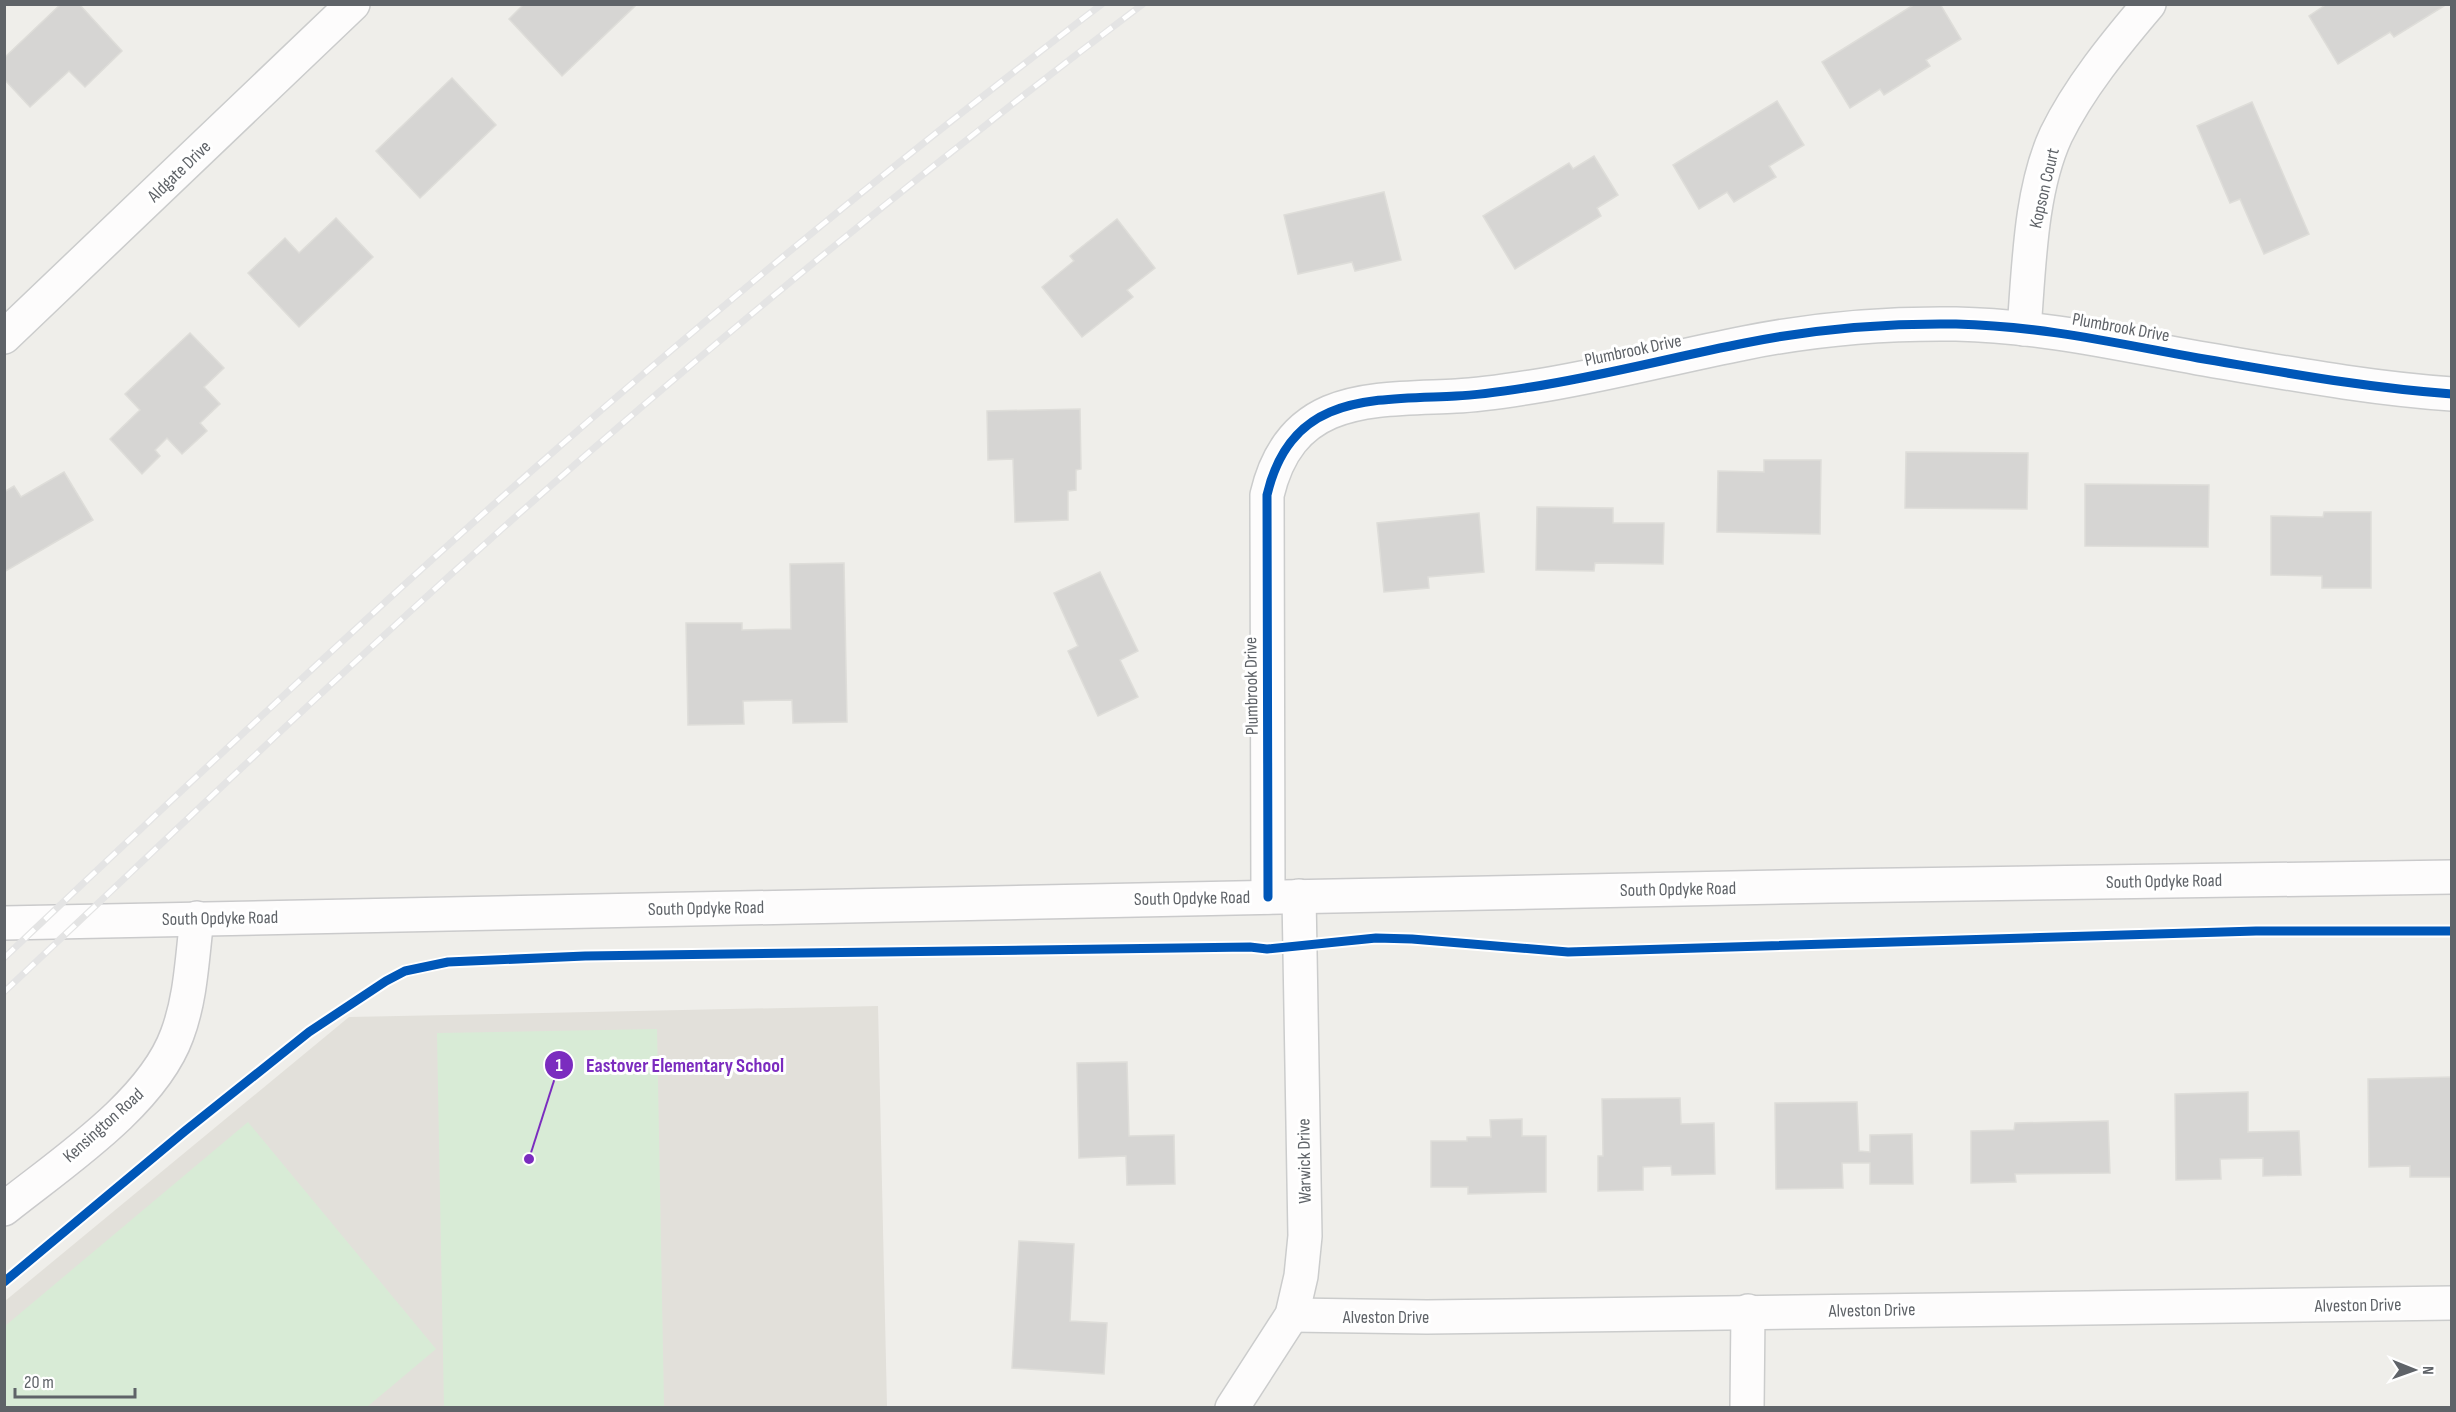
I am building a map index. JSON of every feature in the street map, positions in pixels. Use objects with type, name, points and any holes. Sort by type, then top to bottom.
[{"type":"street","name":"Aldgate Drive","points":[[4,337],[354,4]]},
{"type":"street","name":"Kopson Court","points":[[2024,329],[2030,254],[2041,182],[2056,136],[2082,91],[2149,4]]},
{"type":"street","name":"Plumbrook Drive","points":[[1283,896],[1267,495],[1272,473],[1285,449],[1299,430],[1318,416],[1352,403],[1461,396],[1532,387],[1794,335],[1899,324],[2024,329],[2087,336],[2332,380],[2451,394]]},
{"type":"street","name":"South Opdyke Road","points":[[4,923],[1283,896],[2451,877]]},
{"type":"street","name":"Warwick Drive","points":[[1232,1407],[1292,1315],[1301,1276],[1305,1236],[1283,896]]},
{"type":"street","name":"Kensington Road","points":[[4,1209],[130,1104],[152,1080],[167,1058],[188,995],[196,918]]},
{"type":"street","name":"Alveston Drive","points":[[1292,1315],[1427,1317],[1748,1311],[2451,1304]]},
{"type":"street","points":[[1748,1311],[1748,1407]]},
{"type":"shaded area","points":[[878,1006],[887,1407],[5,1408],[5,1301],[349,1017]]},
{"type":"green space","points":[[657,1029],[664,1407],[444,1407],[437,1033]]},
{"type":"green space","points":[[248,1122],[436,1349],[367,1407],[5,1407],[5,1326]]},
{"type":"building","points":[[61,4],[79,4],[122,51],[85,87],[69,71],[30,107],[4,79],[4,58]]},
{"type":"building","points":[[524,4],[634,4],[635,6],[562,76],[509,19]]},
{"type":"building","points":[[1915,4],[1940,4],[1961,39],[1926,60],[1930,66],[1884,95],[1880,89],[1850,108],[1822,62]]},
{"type":"building","points":[[2327,4],[2443,4],[2444,6],[2394,37],[2390,32],[2338,64],[2309,16]]},
{"type":"building","points":[[452,78],[496,125],[420,198],[376,151]]},
{"type":"building","points":[[1777,101],[1804,145],[1769,166],[1776,177],[1734,202],[1727,192],[1699,209],[1673,165]]},
{"type":"building","points":[[2252,102],[2309,234],[2264,254],[2240,199],[2230,203],[2197,126]]},
{"type":"building","points":[[1594,156],[1618,195],[1597,208],[1601,216],[1515,269],[1483,216],[1569,163],[1573,169]]},
{"type":"building","points":[[1384,192],[1401,260],[1355,271],[1352,262],[1298,274],[1284,215]]},
{"type":"building","points":[[336,218],[373,257],[299,327],[248,273],[285,238],[299,253]]},
{"type":"building","points":[[1117,219],[1155,268],[1127,290],[1133,297],[1082,337],[1042,287],[1074,261],[1070,256]]},
{"type":"building","points":[[190,333],[224,368],[204,387],[220,404],[200,423],[207,431],[182,454],[167,438],[155,450],[160,456],[142,474],[110,439],[140,410],[125,394]]},
{"type":"building","points":[[1080,409],[1081,469],[1076,470],[1076,490],[1068,491],[1068,520],[1015,522],[1013,459],[988,460],[987,411]]},
{"type":"building","points":[[1906,452],[2028,453],[2027,509],[1905,508]]},
{"type":"building","points":[[1764,460],[1821,460],[1820,534],[1717,532],[1718,471],[1764,472]]},
{"type":"building","points":[[64,472],[93,520],[4,572],[4,492],[14,486],[21,497]]},
{"type":"building","points":[[2085,484],[2209,485],[2208,547],[2085,546]]},
{"type":"building","points":[[1537,507],[1613,508],[1613,523],[1664,523],[1663,564],[1595,563],[1594,571],[1536,570]]},
{"type":"building","points":[[2324,512],[2371,512],[2371,588],[2322,588],[2322,576],[2271,575],[2271,516],[2323,517]]},
{"type":"building","points":[[1479,513],[1484,572],[1428,577],[1429,588],[1384,592],[1377,523]]},
{"type":"building","points":[[844,563],[847,722],[793,723],[792,700],[743,701],[744,724],[688,725],[686,623],[742,623],[742,630],[791,629],[790,564]]},
{"type":"building","points":[[1100,572],[1138,651],[1120,660],[1138,697],[1098,716],[1068,651],[1078,646],[1054,593]]},
{"type":"building","points":[[1127,1062],[1129,1136],[1174,1135],[1175,1184],[1127,1185],[1126,1156],[1079,1158],[1077,1063]]},
{"type":"building","points":[[2452,1077],[2452,1177],[2410,1177],[2410,1166],[2369,1167],[2368,1079]]},
{"type":"building","points":[[2248,1092],[2248,1132],[2299,1131],[2301,1175],[2263,1176],[2263,1158],[2220,1159],[2221,1179],[2176,1180],[2175,1094]]},
{"type":"building","points":[[1680,1098],[1681,1124],[1714,1123],[1715,1174],[1672,1175],[1671,1166],[1643,1167],[1643,1190],[1598,1191],[1598,1156],[1603,1156],[1602,1099]]},
{"type":"building","points":[[1857,1102],[1859,1151],[1870,1152],[1870,1135],[1912,1134],[1913,1184],[1870,1184],[1870,1163],[1842,1163],[1843,1188],[1776,1189],[1775,1103]]},
{"type":"building","points":[[1522,1119],[1522,1136],[1546,1136],[1546,1192],[1468,1194],[1468,1187],[1431,1187],[1431,1141],[1467,1141],[1467,1137],[1491,1137],[1490,1120]]},
{"type":"building","points":[[2108,1121],[2110,1173],[2015,1174],[2016,1182],[1971,1183],[1971,1131],[2014,1130],[2015,1123]]},
{"type":"building","points":[[1019,1241],[1074,1244],[1070,1321],[1107,1323],[1104,1374],[1012,1368]]},
{"type":"railway","points":[[4,958],[335,648],[605,407],[815,231],[957,116],[1102,4]]},
{"type":"railway","points":[[4,992],[342,674],[573,466],[854,230],[1143,4]]},
{"type":"cycle path","points":[[1268,897],[1267,495],[1279,462],[1295,437],[1315,420],[1339,409],[1365,402],[1475,395],[1531,387],[1797,334],[1850,328],[1930,324],[1987,325],[2048,332],[2324,379],[2452,394]]},
{"type":"cycle path","points":[[4,1282],[185,1131],[309,1032],[405,971],[448,962],[585,956],[1250,947],[1267,949],[1376,938],[1568,952],[2256,931],[2452,931]]},
{"type":"place","name":"Eastover Elementary School","points":[[529,1159]]}]
